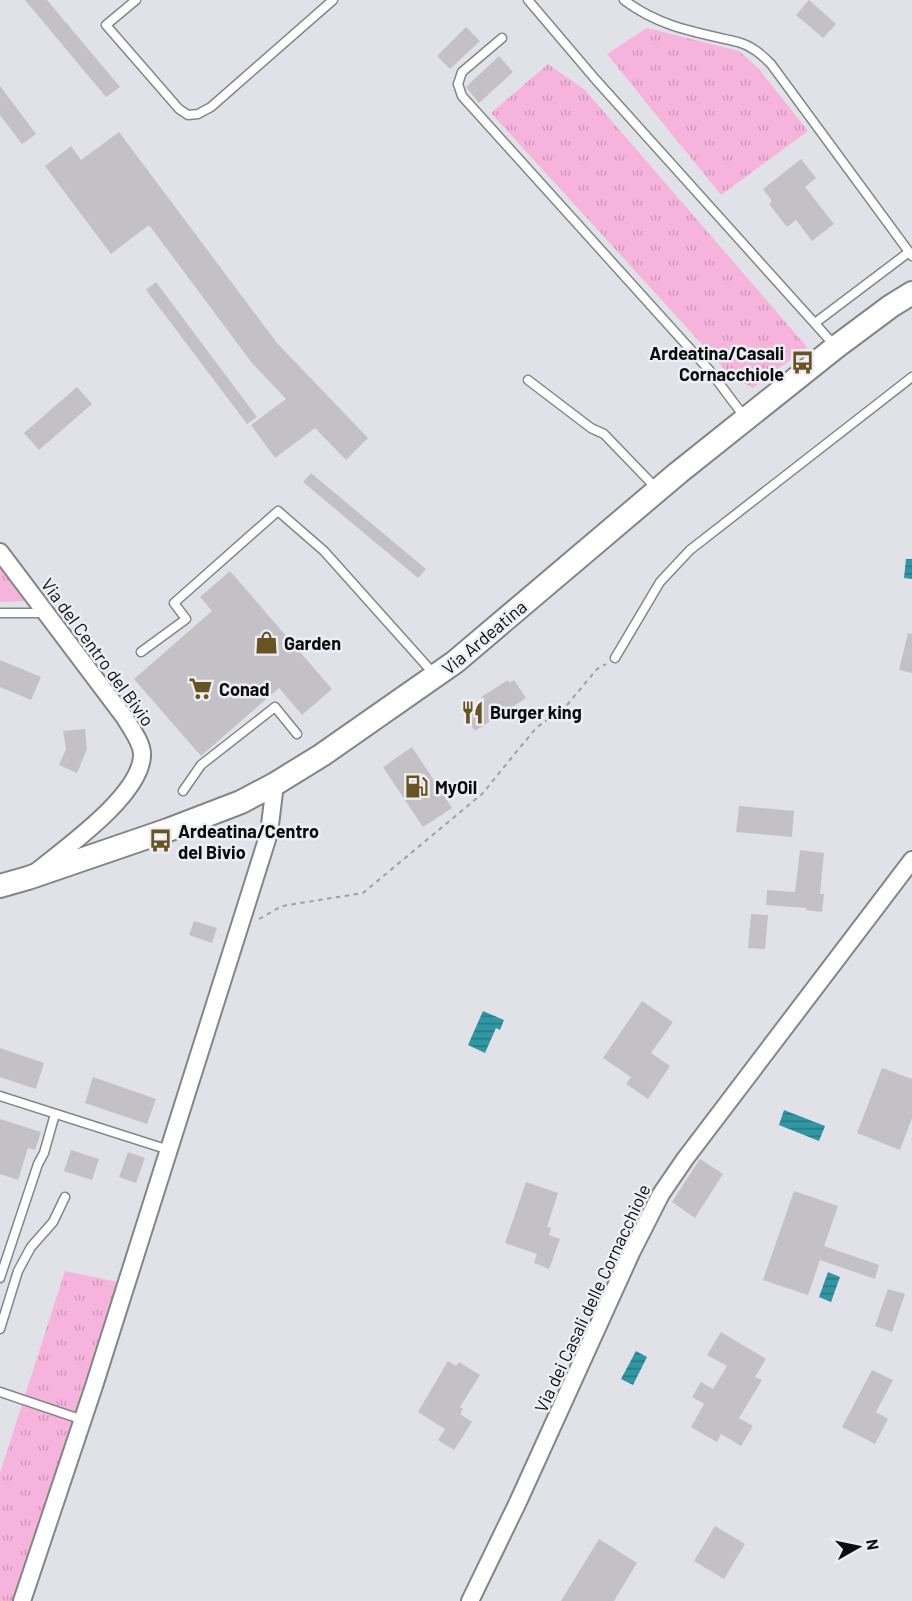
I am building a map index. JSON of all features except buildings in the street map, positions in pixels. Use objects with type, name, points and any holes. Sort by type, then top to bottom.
[{"type":"main road","name":"Via Ardeatina","points":[[0,886],[202,818],[241,802],[322,755],[436,677],[657,490],[836,347],[912,293]]},
{"type":"street","name":"Via del Centro del Bivio","points":[[0,552],[125,718],[140,744],[142,757],[128,787],[102,819],[28,878]]},
{"type":"street","points":[[22,1601],[170,1150],[269,833],[275,784]]},
{"type":"street","name":"Via dei Casali delle Cornacchiole","points":[[470,1601],[523,1491],[632,1251],[661,1194],[691,1150],[912,860]]},
{"type":"lane","points":[[136,0],[106,25],[179,109],[188,115],[198,114],[211,107],[333,0]]},
{"type":"lane","points":[[528,0],[596,80],[836,347]]},
{"type":"lane","points":[[624,0],[659,22],[738,42],[759,52],[771,64],[911,254],[815,323]]},
{"type":"lane","points":[[502,38],[462,72],[458,84],[462,96],[710,371],[746,419]]},
{"type":"lane","points":[[615,658],[660,582],[690,550],[912,376]]},
{"type":"lane","points":[[528,380],[591,428],[604,434],[657,490]]},
{"type":"lane","points":[[141,652],[186,619],[174,603],[278,511],[324,551],[436,677]]},
{"type":"lane","points":[[0,613],[47,613]]},
{"type":"lane","points":[[183,791],[201,765],[275,707],[297,734]]},
{"type":"lane","points":[[0,1096],[170,1150]]},
{"type":"lane","points":[[0,1278],[38,1164],[45,1153],[56,1114]]},
{"type":"lane","points":[[0,1329],[18,1271],[31,1247],[53,1222],[65,1197]]},
{"type":"lane","points":[[0,1392],[83,1420]]},
{"type":"path","points":[[238,931],[282,906],[363,893],[482,794],[536,728],[567,705],[597,669],[615,658]]},
{"type":"green space","points":[[647,28],[739,51],[758,68],[808,131],[721,195],[607,54]]},
{"type":"green space","points":[[548,64],[585,90],[807,347],[753,388],[731,376],[491,113]]},
{"type":"green space","points":[[0,564],[28,601],[0,602]]},
{"type":"green space","points":[[65,1271],[117,1282],[14,1601],[0,1601],[0,1473]]},
{"type":"water","points":[[906,559],[912,559],[912,579],[904,578]]},
{"type":"water","points":[[483,1011],[504,1020],[500,1030],[496,1028],[485,1053],[468,1045]]},
{"type":"water","points":[[784,1110],[825,1126],[819,1141],[779,1125]]},
{"type":"water","points":[[828,1272],[840,1277],[831,1302],[819,1297]]},
{"type":"water","points":[[636,1351],[647,1357],[633,1385],[621,1379]]},
{"type":"place","name":"Ardeatina/Casali Cornacchiole","points":[[802,363]]},
{"type":"place","name":"Garden","points":[[266,643]]},
{"type":"place","name":"Conad","points":[[201,689]]},
{"type":"place","name":"Burger king","points":[[472,712]]},
{"type":"place","name":"MyOil","points":[[417,787]]},
{"type":"place","name":"Ardeatina/Centro del Bivio","points":[[160,841]]}]
